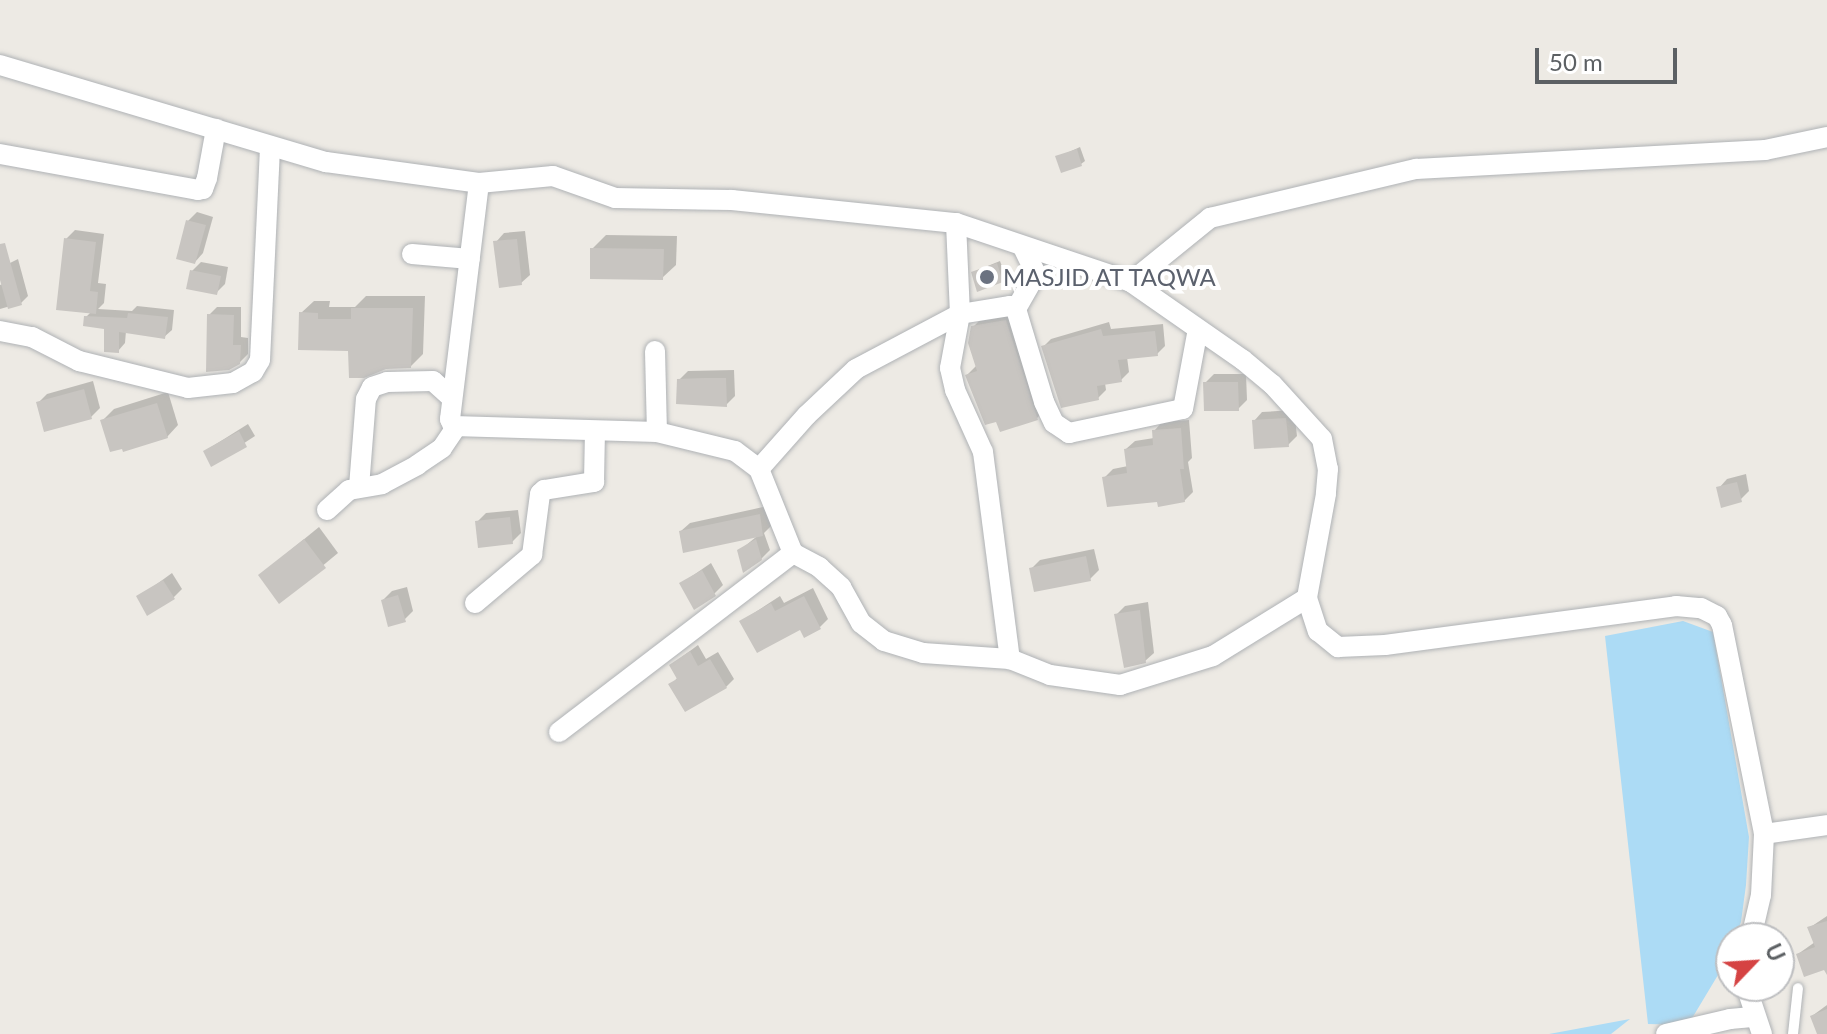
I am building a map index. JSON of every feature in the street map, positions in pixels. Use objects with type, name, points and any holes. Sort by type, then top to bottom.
[{"type":"street","points":[[0,65],[270,148],[326,162],[479,183],[553,176],[615,198],[732,200],[956,223],[1131,282],[1272,384],[1322,439],[1328,469],[1326,494],[1307,598],[1318,631],[1329,642],[1349,649],[1676,606],[1708,610],[1722,625],[1764,834],[1761,895],[1755,922]]},
{"type":"street","points":[[0,154],[198,190],[203,189],[207,178],[216,129]]},
{"type":"street","points":[[1131,282],[1210,218],[1416,169],[1765,150],[1827,137]]},
{"type":"street","points":[[0,331],[32,337],[79,361],[188,388],[233,383],[253,372],[260,360],[270,148]]},
{"type":"street","points":[[456,427],[450,419],[479,183]]},
{"type":"street","points":[[956,223],[960,314],[950,368],[955,390],[983,452],[1010,659]]},
{"type":"street","points":[[1023,247],[1036,274],[1016,309],[1044,402],[1054,423],[1069,433],[1183,409],[1198,329]]},
{"type":"street","points":[[412,254],[470,259]]},
{"type":"street","points":[[759,469],[807,415],[856,369],[960,314],[1010,306],[1016,309]]},
{"type":"street","points":[[655,351],[657,432]]},
{"type":"street","points":[[359,487],[366,399],[372,387],[387,382],[433,381],[452,398]]},
{"type":"street","points":[[456,427],[657,432],[735,451],[759,469],[793,553],[819,567],[841,587],[861,623],[884,641],[923,653],[1010,659],[1050,675],[1120,685],[1213,656],[1307,598]]},
{"type":"street","points":[[327,510],[341,495],[359,487],[382,484],[417,465],[442,448],[456,427]]},
{"type":"street","points":[[475,603],[532,555],[540,494],[544,490],[594,482],[595,432]]},
{"type":"street","points":[[559,732],[793,553]]},
{"type":"street","points":[[1764,834],[1827,825]]},
{"type":"street","points":[[1751,1002],[1758,1026]]},
{"type":"street","points":[[1666,1034],[1730,1019],[1758,1026]]},
{"type":"lane","points":[[1793,1034],[1798,988]]},
{"type":"water","points":[[1683,621],[1713,632],[1749,837],[1746,885],[1741,922],[1715,922],[1715,980],[1688,1025],[1648,1024],[1605,636]]},
{"type":"water","points":[[1630,1019],[1611,1034],[1549,1034]]},
{"type":"building","points":[[1077,149],[1082,166],[1061,173],[1055,156]]},
{"type":"building","points":[[186,220],[206,225],[195,264],[176,259]]},
{"type":"building","points":[[64,238],[96,242],[90,291],[98,292],[96,314],[56,310]]},
{"type":"building","points":[[517,239],[522,285],[499,288],[493,241]]},
{"type":"building","points":[[5,243],[22,305],[8,309],[0,280],[0,244]]},
{"type":"building","points":[[590,248],[664,249],[663,280],[590,279]]},
{"type":"building","name":"MASJID AT TAQWA","points":[[997,263],[1003,282],[977,292],[971,272]]},
{"type":"building","points":[[190,270],[221,276],[217,295],[186,289]]},
{"type":"building","points":[[351,308],[413,308],[411,368],[386,369],[364,378],[349,378],[348,351],[298,350],[299,312],[318,313],[318,319],[351,319]]},
{"type":"building","points":[[128,313],[168,317],[165,339],[119,332],[119,353],[104,352],[104,329],[83,326],[84,316],[127,318]]},
{"type":"building","points":[[207,314],[234,315],[233,345],[241,345],[240,364],[229,370],[206,372]]},
{"type":"building","points":[[1006,320],[1038,420],[1000,432],[996,422],[985,425],[965,375],[977,371],[968,343],[971,326]]},
{"type":"building","points":[[1101,329],[1103,336],[1155,331],[1158,356],[1118,360],[1122,382],[1097,386],[1099,400],[1061,408],[1041,346]]},
{"type":"building","points":[[726,378],[727,407],[676,404],[677,379]]},
{"type":"building","points":[[1203,382],[1238,382],[1239,411],[1204,411]]},
{"type":"building","points":[[84,389],[92,419],[44,432],[36,402]]},
{"type":"building","points":[[157,403],[168,438],[123,452],[122,449],[110,452],[100,420]]},
{"type":"building","points":[[1286,418],[1289,447],[1254,449],[1252,420]]},
{"type":"building","points":[[1181,428],[1184,469],[1180,469],[1185,502],[1158,507],[1157,502],[1107,507],[1102,477],[1127,473],[1124,449],[1153,445],[1152,430]]},
{"type":"building","points":[[239,431],[247,447],[211,467],[203,451]]},
{"type":"building","points":[[1737,482],[1742,502],[1721,508],[1716,487]]},
{"type":"building","points":[[760,514],[763,536],[683,553],[679,531]]},
{"type":"building","points":[[510,517],[513,544],[478,548],[475,521]]},
{"type":"building","points":[[304,539],[326,568],[279,604],[258,575]]},
{"type":"building","points":[[756,539],[762,560],[743,573],[737,550]]},
{"type":"building","points":[[1086,556],[1091,581],[1034,592],[1029,568]]},
{"type":"building","points":[[702,570],[716,596],[694,610],[679,583]]},
{"type":"building","points":[[163,580],[175,599],[147,616],[136,596]]},
{"type":"building","points":[[398,595],[406,622],[388,627],[381,600]]},
{"type":"building","points":[[804,596],[821,629],[804,638],[800,630],[757,653],[739,621],[771,603],[775,611]]},
{"type":"building","points":[[1140,610],[1146,663],[1124,668],[1114,614]]},
{"type":"building","points":[[690,651],[698,666],[710,659],[727,688],[685,712],[668,684],[677,679],[669,665]]},
{"type":"building","points":[[1827,921],[1827,975],[1824,970],[1804,977],[1796,954],[1815,947],[1807,927]]},
{"type":"building","points":[[1827,1009],[1827,1034],[1817,1034],[1810,1016]]},
{"type":"place","name":"MASJID AT TAQWA","points":[[987,277]]}]
